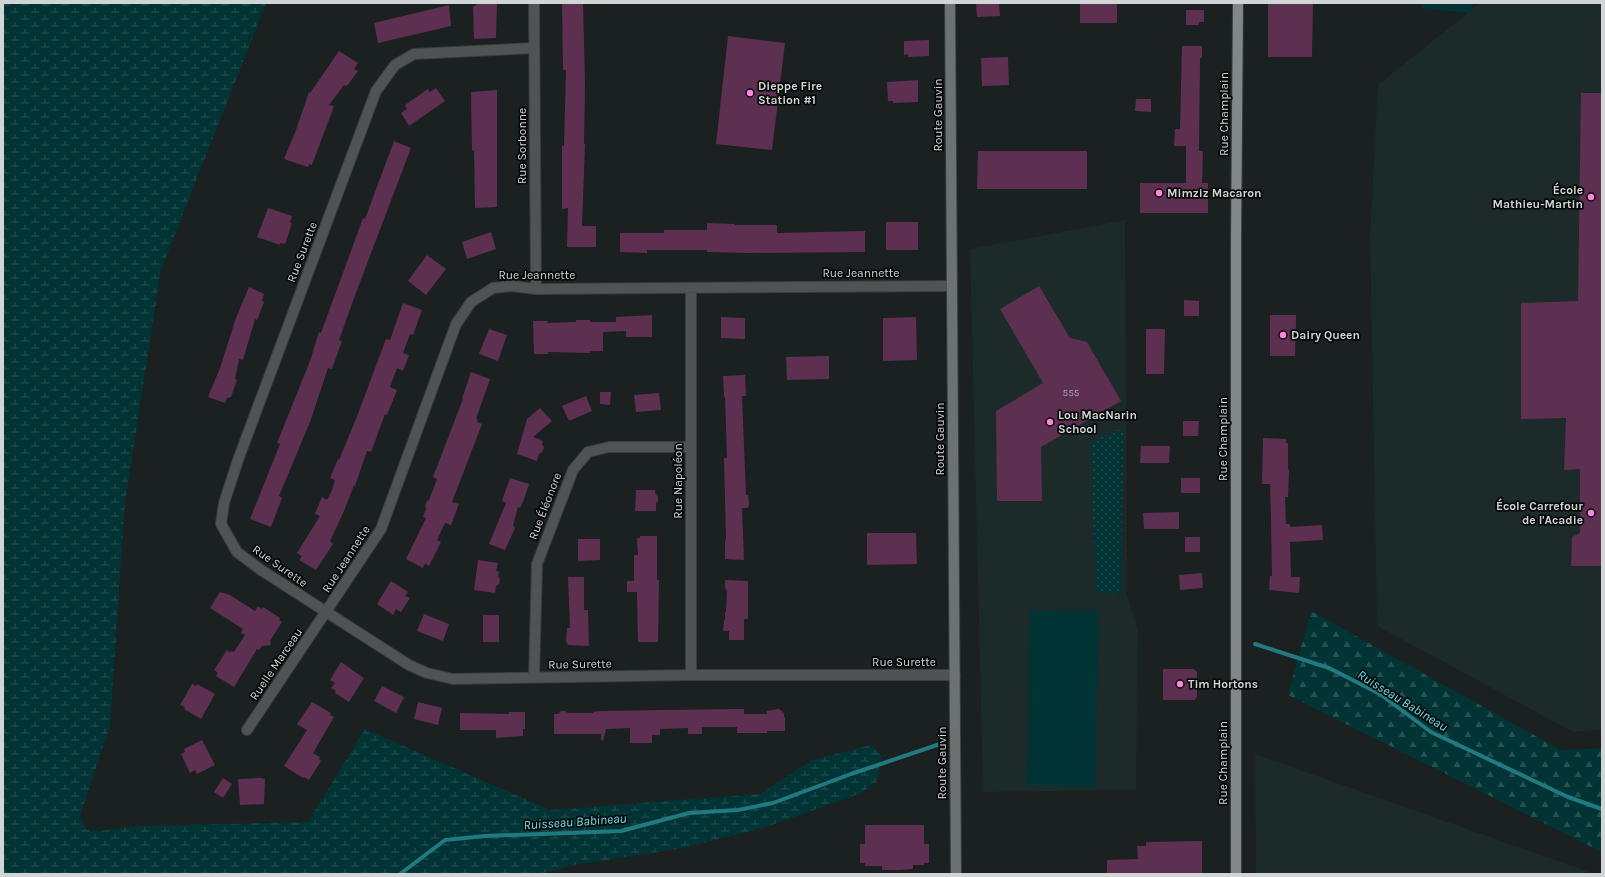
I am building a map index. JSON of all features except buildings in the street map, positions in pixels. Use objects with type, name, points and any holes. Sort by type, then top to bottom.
[{"type":"main road","name":"Rue Champlain","points":[[1236,874],[1236,233],[1238,3]]},
{"type":"street","name":"Rue Sorbonne","points":[[534,3],[536,289]]},
{"type":"street","name":"Route Gauvin","points":[[950,3],[956,874]]},
{"type":"street","name":"Rue Surette","points":[[534,48],[414,54],[395,65],[376,91],[238,460],[224,503],[221,524],[237,552],[260,570],[409,665],[427,673],[453,679],[690,675],[955,675]]},
{"type":"street","name":"Rue Jeannette","points":[[326,613],[381,529],[456,324],[471,302],[493,288],[512,286],[536,289],[952,286]]},
{"type":"street","name":"Rue Napoléon","points":[[690,675],[691,288]]},
{"type":"street","name":"Rue Éléonore","points":[[534,678],[537,564],[573,470],[588,452],[609,447],[691,447]]},
{"type":"street","name":"Ruelle Marceau","points":[[246,730],[326,613]]},
{"type":"shaded area","name":"École Mathieu-Martin","points":[[1480,3],[1602,3],[1602,730],[1573,732],[1377,626],[1370,236],[1378,85]]},
{"type":"shaded area","name":"Lou MacNarin School","points":[[1125,220],[1127,594],[1138,631],[1136,790],[983,792],[970,249]]},
{"type":"shaded area","points":[[1255,754],[1595,874],[1256,874]]},
{"type":"green space","points":[[3,3],[266,3],[161,270],[125,502],[110,726],[80,816],[85,829],[100,831],[136,826],[308,822],[365,729],[550,810],[760,794],[812,760],[871,745],[882,756],[877,781],[862,793],[766,827],[683,848],[570,866],[539,874],[3,874]]},
{"type":"green space","points":[[1423,3],[1472,3],[1472,13],[1422,9]]},
{"type":"green space","points":[[1123,428],[1121,594],[1096,593],[1091,442]]},
{"type":"green space","points":[[1030,610],[1099,611],[1095,787],[1027,786]]},
{"type":"green space","points":[[1311,611],[1561,750],[1602,748],[1602,852],[1288,695]]},
{"type":"waterway","name":"Ruisseau Babineau","points":[[1255,644],[1329,668],[1380,694],[1431,732],[1568,797],[1602,809]]},
{"type":"waterway","name":"Ruisseau Babineau","points":[[400,874],[445,840],[485,836],[621,831],[689,813],[738,810],[773,803],[851,774],[943,743]]},
{"type":"place","name":"Dieppe Fire Station #1","points":[[750,93]]},
{"type":"place","name":"Mimziz Macaron","points":[[1159,193]]},
{"type":"place","name":"École Mathieu-Martin","points":[[1591,197]]},
{"type":"place","name":"Dairy Queen","points":[[1283,335]]},
{"type":"place","name":"Lou MacNarin School","points":[[1050,422]]},
{"type":"place","name":"École Carrefour de l'Acadie","points":[[1591,513]]},
{"type":"place","name":"Tim Hortons","points":[[1180,684]]}]
